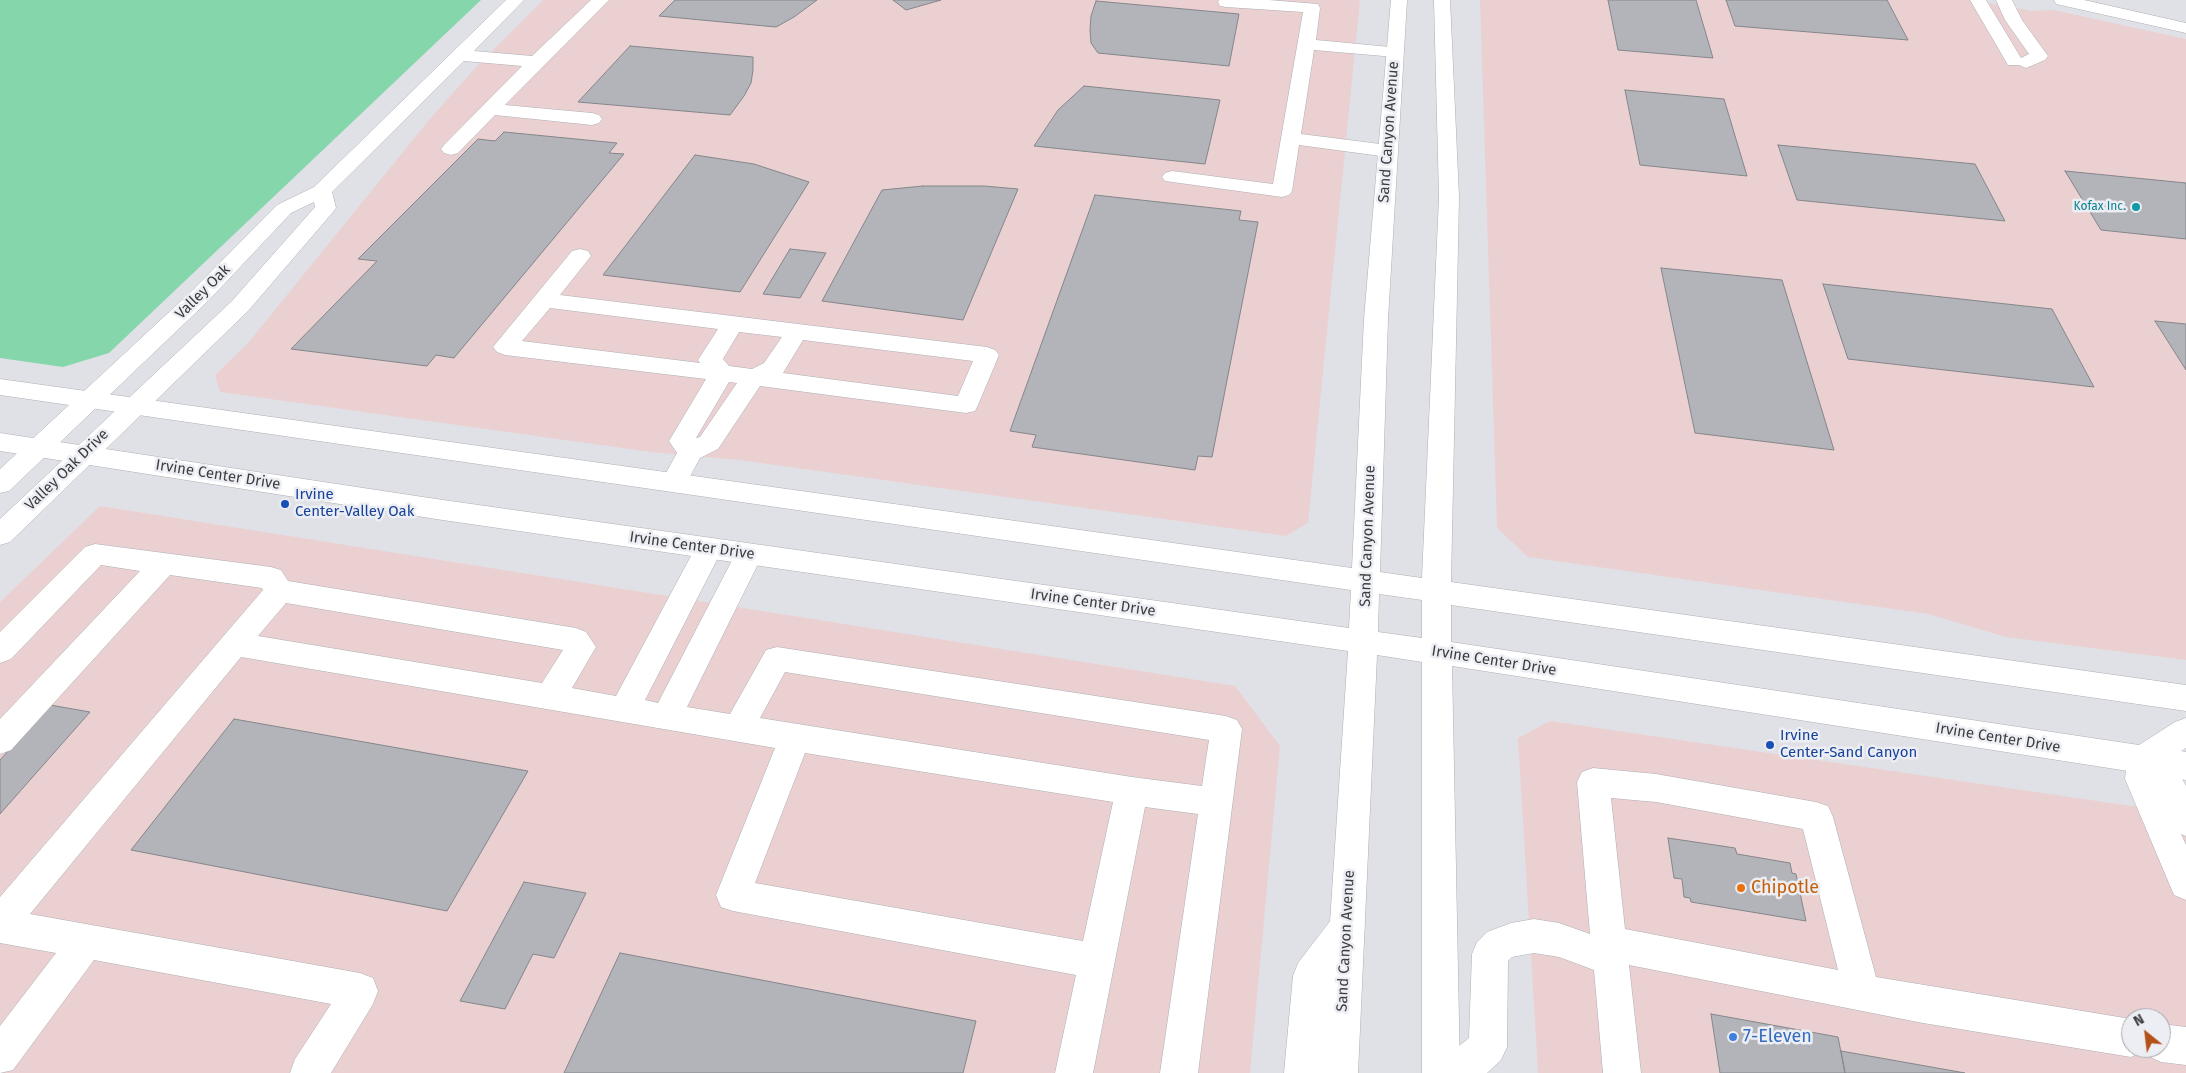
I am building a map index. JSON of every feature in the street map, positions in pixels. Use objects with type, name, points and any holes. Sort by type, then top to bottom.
[{"type":"main road","name":"Valley Oak","points":[[88,400],[201,295],[284,209],[321,191],[516,0]]},
{"type":"main road","points":[[451,149],[536,62],[601,0]]},
{"type":"main road","name":"Sand Canyon Avenue","points":[[1339,1073],[1363,642],[1375,334],[1399,0]]},
{"type":"main road","points":[[1441,1073],[1436,592],[1449,197],[1442,0]]},
{"type":"main road","points":[[1978,0],[2020,62],[2039,56],[2014,20],[2004,0]]},
{"type":"main road","points":[[2062,0],[2186,28]]},
{"type":"main road","points":[[2128,0],[2186,13]]},
{"type":"main road","points":[[1172,177],[1282,191],[1312,8],[1226,2]]},
{"type":"main road","points":[[1306,44],[1395,52]]},
{"type":"main road","points":[[460,55],[536,62]]},
{"type":"main road","points":[[490,109],[592,119]]},
{"type":"main road","points":[[1292,138],[1388,151]]},
{"type":"main road","points":[[135,405],[240,306],[326,208],[321,191]]},
{"type":"main road","points":[[544,300],[987,355],[966,406],[754,377],[505,347],[580,256]]},
{"type":"main road","points":[[722,373],[710,360],[733,323]]},
{"type":"main road","points":[[674,482],[690,452],[709,443],[754,377],[773,369],[797,331]]},
{"type":"main road","points":[[690,452],[682,441],[722,373]]},
{"type":"main road","points":[[0,387],[2186,698]]},
{"type":"main road","points":[[0,484],[88,400]]},
{"type":"main road","name":"Valley Oak Drive","points":[[0,535],[135,405]]},
{"type":"main road","name":"Irvine Center Drive","points":[[0,442],[436,509],[1436,652],[2186,766]]},
{"type":"main road","points":[[625,709],[709,548]]},
{"type":"main road","points":[[0,652],[96,554],[271,578],[279,591],[576,640],[581,647],[550,697]]},
{"type":"main road","points":[[666,717],[749,554]]},
{"type":"main road","points":[[0,740],[164,563]]},
{"type":"main road","points":[[279,591],[0,925],[360,991],[309,1073]]},
{"type":"main road","points":[[234,644],[666,717],[1216,802]]},
{"type":"main road","points":[[738,728],[777,659],[1226,729],[1179,1073]]},
{"type":"main road","points":[[2186,731],[2143,760],[2141,778],[2186,884]]},
{"type":"main road","points":[[794,737],[733,895],[1097,960]]},
{"type":"main road","points":[[2143,760],[2168,783],[2186,820]]},
{"type":"main road","points":[[1622,1073],[1614,976],[1608,943],[1593,782],[1656,788],[1816,816],[1862,993]]},
{"type":"main road","points":[[1074,1073],[1132,790]]},
{"type":"main road","points":[[1303,1073],[1311,976],[1347,928]]},
{"type":"main road","points":[[1457,1073],[1488,1046],[1490,954],[1500,944],[1534,936],[1558,940],[1592,953],[1608,943],[1862,993],[2121,1036]]},
{"type":"main road","points":[[0,1057],[86,942]]},
{"type":"main road","points":[[2171,1044],[2186,1046]]},
{"type":"shaded area","points":[[543,0],[1360,0],[1308,523],[1286,536],[739,460],[651,452],[220,392],[215,375],[248,343],[429,120],[476,67]]},
{"type":"shaded area","points":[[1480,0],[1972,0],[2032,11],[2054,10],[2186,39],[2186,660],[2006,637],[1928,614],[1528,557],[1497,528]]},
{"type":"shaded area","points":[[100,506],[1235,686],[1280,746],[1250,1073],[0,1073],[0,602]]},
{"type":"shaded area","points":[[1550,721],[2186,814],[2186,1073],[1538,1073],[1518,738]]},
{"type":"green space","points":[[0,0],[481,0],[109,353],[63,367],[0,358]]},
{"type":"building","points":[[675,0],[817,0],[794,17],[776,27],[659,16]]},
{"type":"building","points":[[893,0],[941,0],[906,10]]},
{"type":"building","points":[[1608,0],[1696,0],[1713,58],[1618,50]]},
{"type":"building","points":[[1726,0],[1887,0],[1908,40],[1735,26]]},
{"type":"building","points":[[1096,1],[1239,14],[1229,66],[1098,53],[1091,43],[1090,30],[1091,16]]},
{"type":"building","points":[[630,46],[753,57],[751,83],[730,115],[578,102]]},
{"type":"building","points":[[1084,86],[1220,100],[1205,164],[1034,146],[1058,110]]},
{"type":"building","points":[[1625,90],[1724,99],[1747,176],[1640,165]]},
{"type":"building","points":[[504,132],[617,143],[609,153],[624,154],[454,358],[436,355],[427,366],[291,349],[377,261],[358,259],[478,139],[495,141]]},
{"type":"building","points":[[1778,145],[1975,164],[2005,221],[1797,200]]},
{"type":"building","points":[[695,155],[754,164],[809,182],[740,292],[603,275]]},
{"type":"building","name":"Kofax Inc.","points":[[2065,171],[2186,183],[2186,239],[2101,230]]},
{"type":"building","points":[[923,186],[984,186],[1018,189],[963,320],[822,301],[882,190]]},
{"type":"building","points":[[1095,195],[1241,211],[1239,220],[1258,222],[1212,457],[1198,456],[1195,470],[1032,447],[1036,435],[1010,431]]},
{"type":"building","points":[[790,249],[826,253],[800,298],[763,294]]},
{"type":"building","points":[[1661,268],[1782,280],[1834,450],[1695,433]]},
{"type":"building","points":[[1823,284],[2052,309],[2094,387],[1848,359]]},
{"type":"building","points":[[2155,321],[2186,324],[2186,370]]},
{"type":"building","points":[[50,705],[90,712],[0,814],[0,760]]},
{"type":"building","points":[[234,719],[528,771],[447,911],[131,850]]},
{"type":"building","name":"Chipotle","points":[[1668,838],[1735,848],[1737,854],[1790,863],[1792,873],[1796,874],[1806,921],[1691,902],[1690,898],[1684,897],[1682,879],[1674,878]]},
{"type":"building","points":[[524,882],[586,893],[554,958],[533,954],[505,1009],[460,1001]]},
{"type":"building","points":[[620,953],[976,1021],[963,1073],[564,1073]]},
{"type":"building","points":[[1711,1014],[1838,1037],[1845,1073],[1720,1073]]},
{"type":"building","points":[[1841,1051],[1965,1073],[1845,1073]]},
{"type":"place","name":"Kofax Inc.","points":[[2136,207]]},
{"type":"place","name":"Irvine Center-Valley Oak","points":[[285,504]]},
{"type":"place","name":"Irvine Center-Sand Canyon","points":[[1770,745]]},
{"type":"place","name":"Chipotle","points":[[1741,888]]},
{"type":"place","name":"7-Eleven","points":[[1733,1037]]}]
